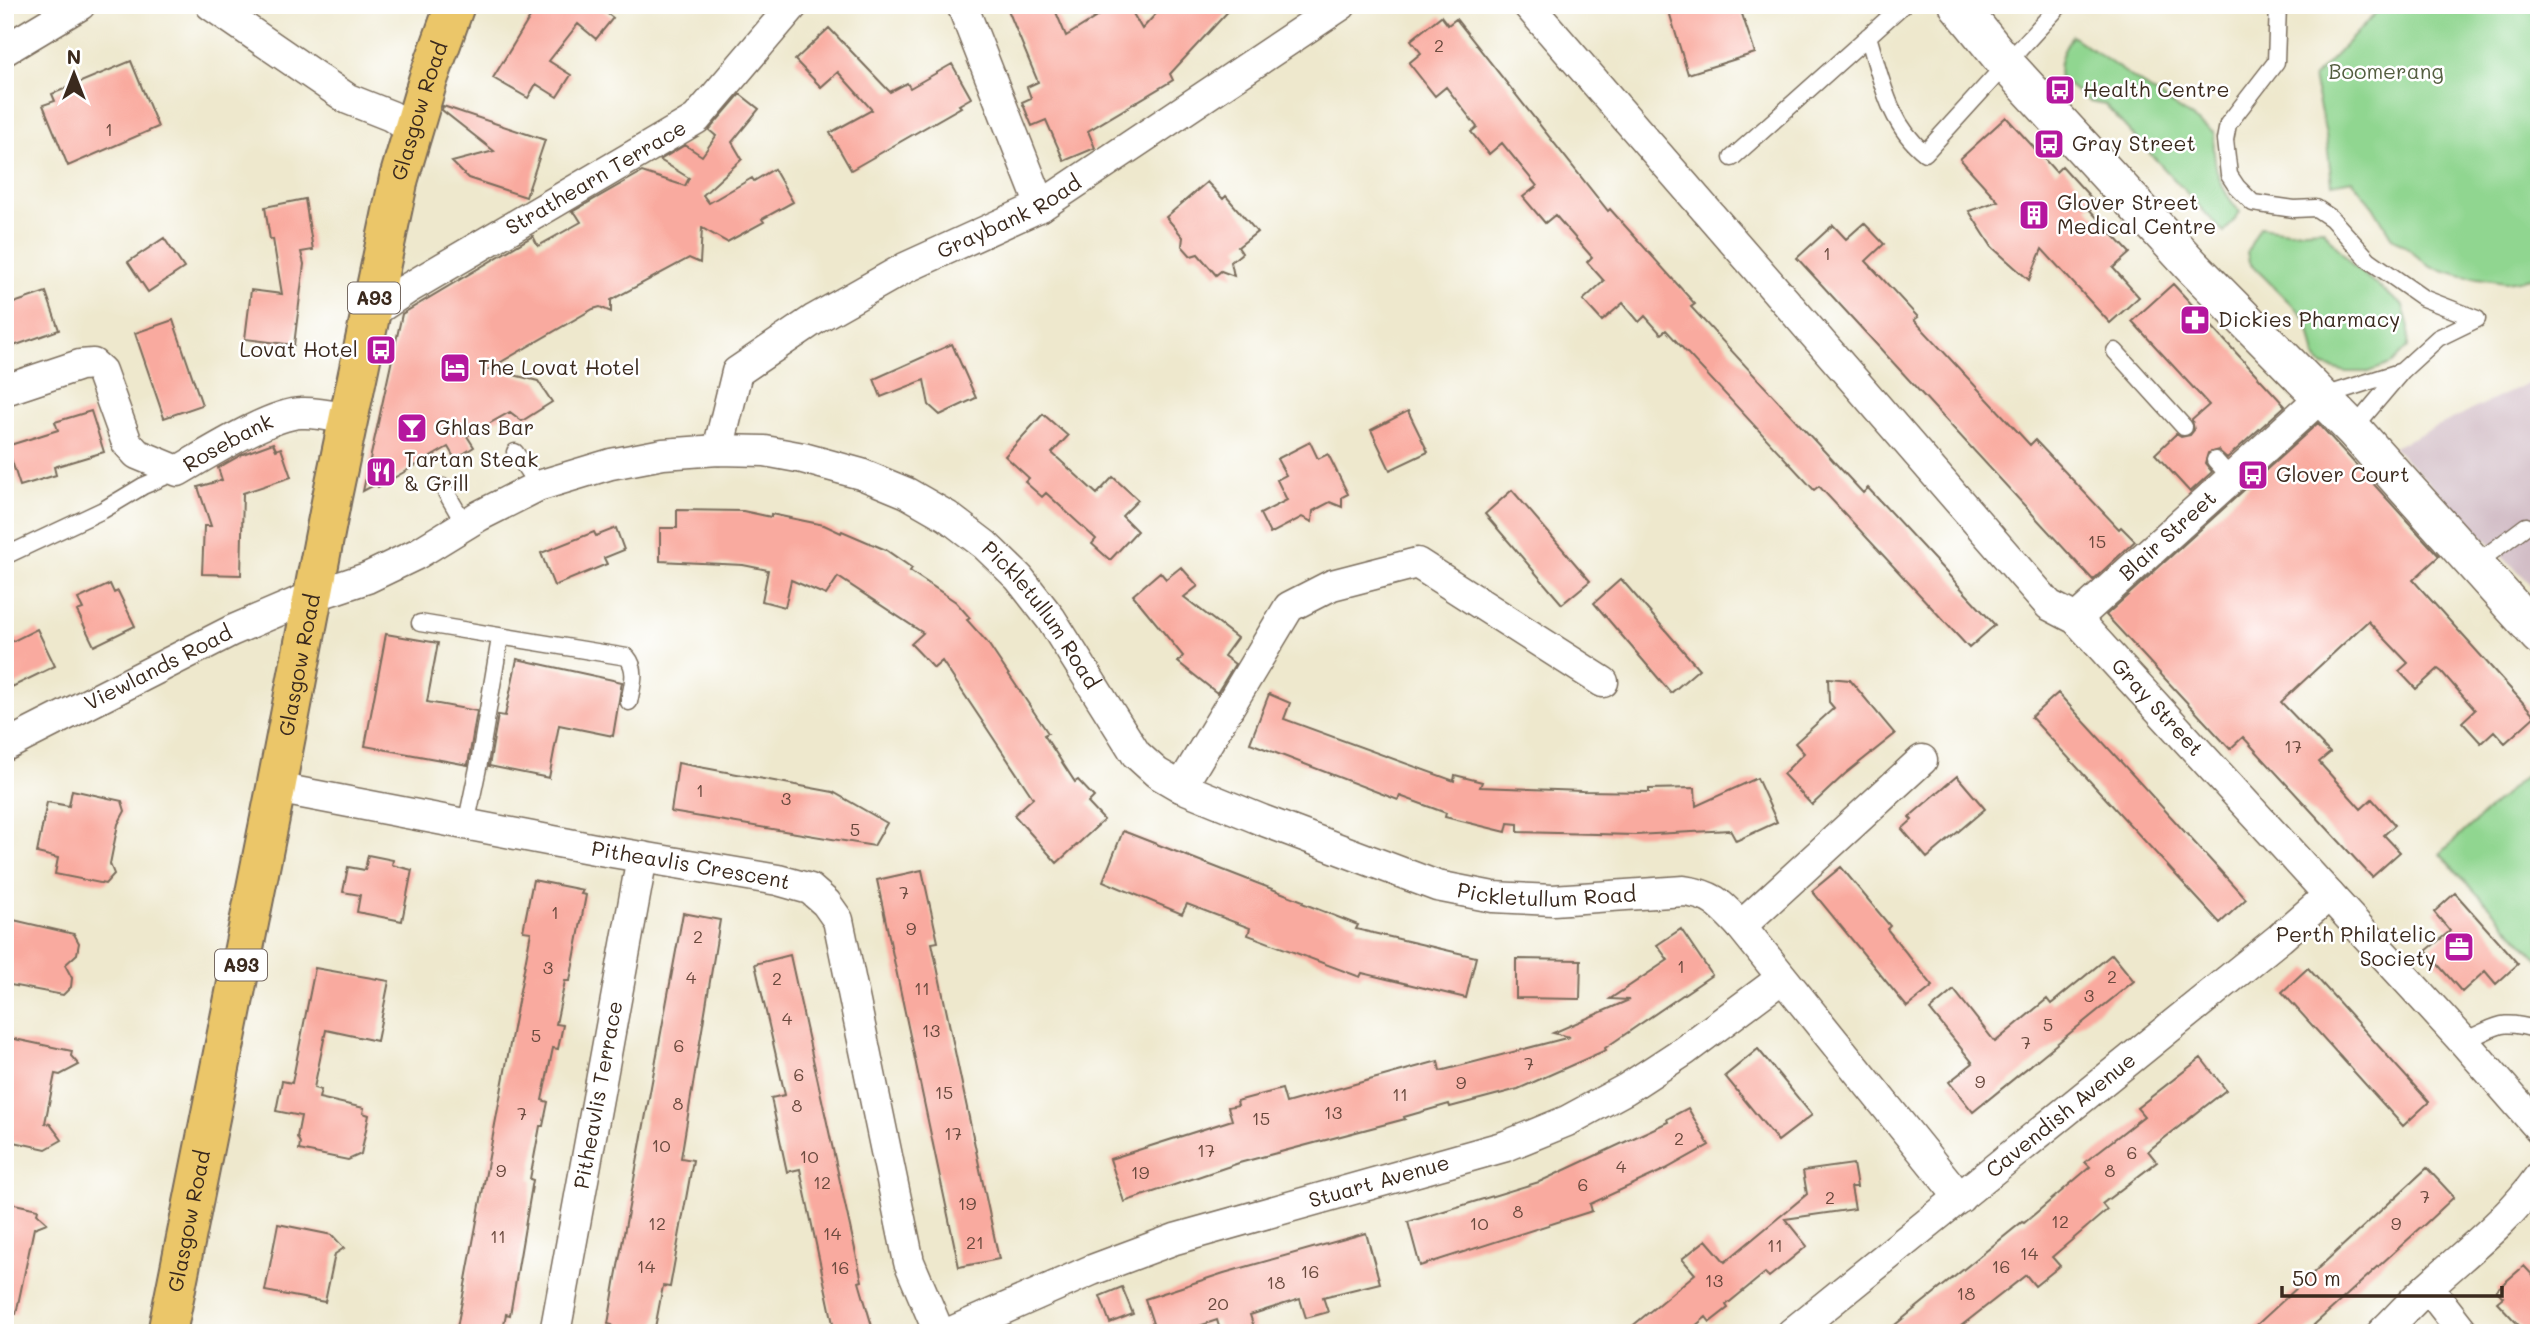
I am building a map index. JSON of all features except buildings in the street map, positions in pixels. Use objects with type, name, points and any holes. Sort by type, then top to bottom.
[{"type":"main road","name":"Glasgow Road","points":[[167,1333],[332,497],[399,178],[428,80],[455,5]]},
{"type":"street","points":[[5,50],[80,5]]},
{"type":"street","points":[[211,5],[348,99],[391,116],[413,130]]},
{"type":"street","name":"Strathearn Terrace","points":[[370,314],[407,289],[696,119],[793,5]]},
{"type":"street","points":[[962,5],[1041,206]]},
{"type":"street","name":"Graybank Road","points":[[718,450],[737,372],[815,319],[905,268],[1041,206],[1341,5]]},
{"type":"street","name":"Gray Street","points":[[1528,5],[2049,605],[2076,619],[2463,1041],[2539,1128]]},
{"type":"street","points":[[1958,5],[2007,65],[2191,265],[2353,429],[2539,636]]},
{"type":"street","name":"Rosebank","points":[[5,390],[79,365],[93,364],[101,371],[127,443],[137,454],[178,471],[260,426],[298,413],[328,414],[349,419]]},
{"type":"street","name":"Blair Street","points":[[2076,619],[2223,469],[2321,397]]},
{"type":"street","name":"Pickletullum Road","points":[[313,596],[367,578],[417,554],[538,485],[611,464],[663,454],[718,450],[765,451],[861,474],[907,493],[947,516],[985,545],[1019,578],[1051,619],[1136,754],[1157,773],[1181,787],[1437,886],[1493,897],[1553,900],[1684,891],[1702,893],[1718,901],[1960,1198]]},
{"type":"street","points":[[1181,787],[1289,607],[1332,585],[1374,573],[1417,564],[1603,682]]},
{"type":"street","name":"Viewlands Road","points":[[5,746],[231,631],[313,596]]},
{"type":"street","points":[[1741,926],[1922,760]]},
{"type":"street","name":"Pitheavlis Crescent","points":[[276,788],[466,825],[778,880],[810,889],[826,903],[838,920],[909,1262],[935,1323],[942,1333]]},
{"type":"street","name":"Pitheavlis Terrace","points":[[555,1333],[642,857]]},
{"type":"street","name":"Cavendish Avenue","points":[[1791,1333],[2280,938],[2329,895]]},
{"type":"street","name":"Stuart Avenue","points":[[949,1333],[1092,1270],[1175,1239],[1506,1146],[1567,1121],[1684,1051],[1782,978]]},
{"type":"street","points":[[2382,1333],[2428,1287],[2497,1227],[2539,1177]]},
{"type":"street","points":[[2428,1287],[2464,1333]]},
{"type":"lane","points":[[1732,159],[1903,5]]},
{"type":"lane","points":[[1868,36],[1889,106],[1909,141],[1925,153],[2060,5]]},
{"type":"lane","points":[[2278,5],[2276,62],[2228,124],[2225,140],[2228,175],[2253,203],[2294,209],[2316,208],[2331,218],[2369,260],[2423,298],[2477,319],[2438,338],[2402,371],[2353,429]]},
{"type":"lane","points":[[2115,351],[2185,427]]},
{"type":"lane","points":[[2321,397],[2402,371]]},
{"type":"lane","points":[[515,452],[538,485]]},
{"type":"lane","points":[[5,556],[178,471]]},
{"type":"lane","points":[[443,487],[465,525]]},
{"type":"lane","points":[[2474,565],[2526,526]]},
{"type":"lane","points":[[420,623],[627,657],[634,672],[629,702]]},
{"type":"lane","points":[[466,825],[500,638]]},
{"type":"lane","points":[[2463,1041],[2497,1025],[2515,1023],[2539,1030]]},
{"type":"shaded area","points":[[2539,378],[2539,592],[2393,447]]},
{"type":"green space","name":"Boomerang","points":[[2384,5],[2539,5],[2539,277],[2506,282],[2463,276],[2431,267],[2391,236],[2373,206],[2352,180],[2332,184],[2326,135],[2313,78]]},
{"type":"green space","points":[[2072,36],[2214,133],[2214,156],[2218,176],[2240,212],[2224,233],[2105,105],[2090,102],[2060,79],[2062,56]]},
{"type":"green space","points":[[2260,227],[2288,231],[2323,229],[2352,265],[2403,306],[2409,327],[2408,347],[2393,363],[2369,372],[2346,372],[2324,366],[2315,357],[2307,320],[2249,262],[2247,252]]},
{"type":"green space","points":[[2539,763],[2539,960],[2440,854]]},
{"type":"place","name":"Health Centre","points":[[2060,90]]},
{"type":"place","name":"Gray Street","points":[[2049,144]]},
{"type":"place","name":"Glover Street Medical Centre","points":[[2034,215]]},
{"type":"place","name":"Dickies Pharmacy","points":[[2195,320]]},
{"type":"place","name":"Lovat Hotel","points":[[381,350]]},
{"type":"place","name":"The Lovat Hotel","points":[[455,368]]},
{"type":"place","name":"Ghlas Bar","points":[[412,428]]},
{"type":"place","name":"Tartan Steak & Grill","points":[[381,472]]},
{"type":"place","name":"Glover Court","points":[[2253,475]]},
{"type":"place","name":"Perth Philatelic Society","points":[[2459,947]]}]
